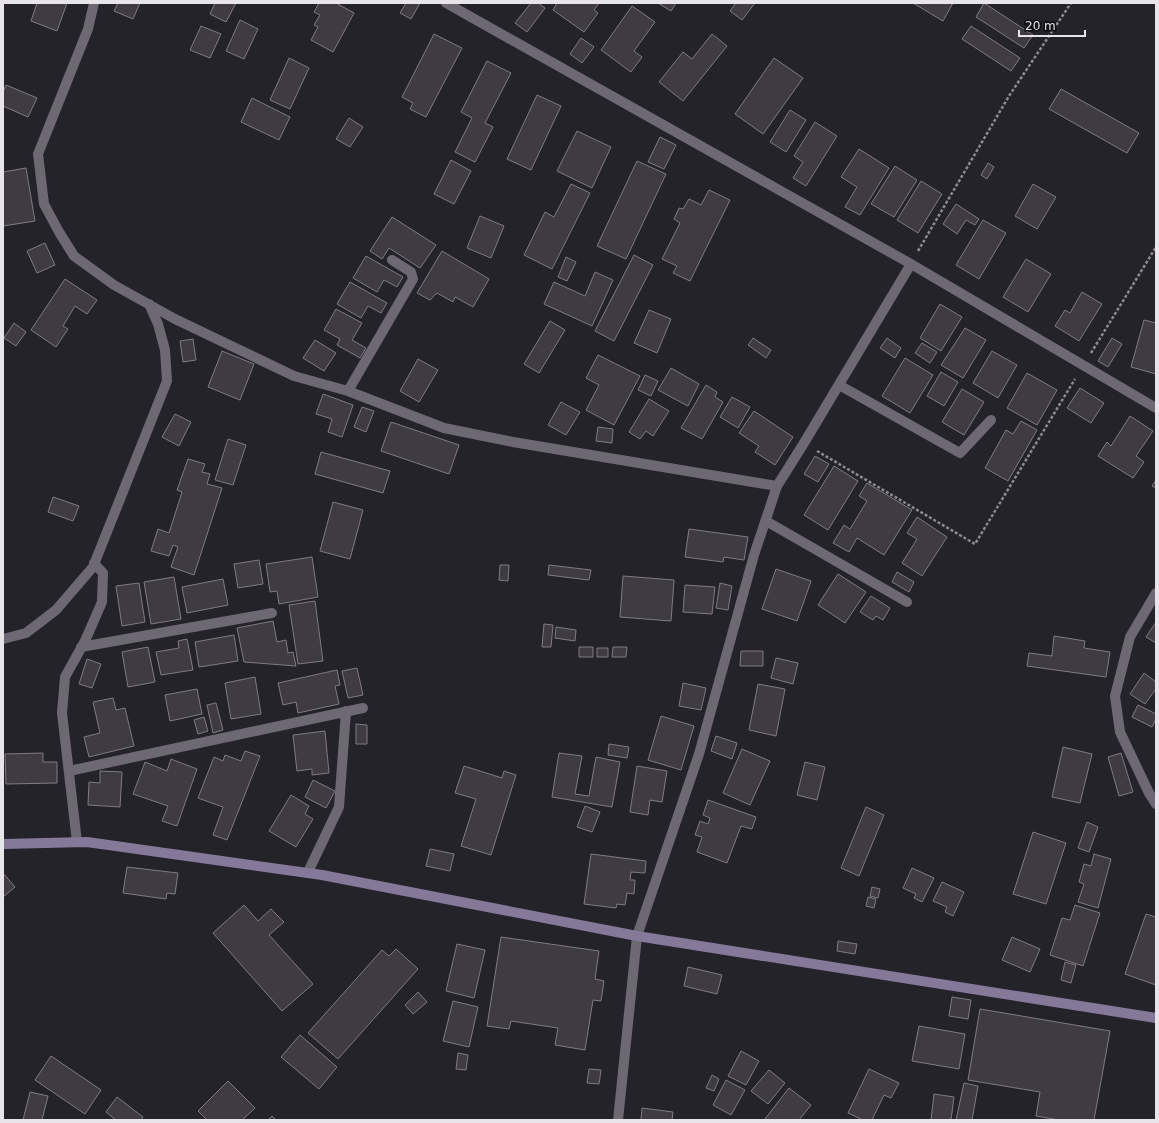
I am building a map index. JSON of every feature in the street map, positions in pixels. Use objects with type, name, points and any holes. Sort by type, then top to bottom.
[{"type":"street","points":[[94,3],[88,29],[38,154],[44,204],[59,232],[74,256],[114,285],[175,319],[294,376],[348,391],[444,428],[513,442],[777,486]]},
{"type":"street","points":[[446,3],[911,264],[1156,408]]},
{"type":"street","points":[[348,391],[413,279],[411,272],[392,260]]},
{"type":"street","points":[[618,1120],[637,936],[700,754],[754,555],[777,486],[911,264]]},
{"type":"street","points":[[3,639],[26,633],[56,610],[93,566],[167,381],[165,350],[158,324],[149,304]]},
{"type":"street","points":[[839,384],[960,453],[991,420]]},
{"type":"street","points":[[766,521],[907,602]]},
{"type":"street","points":[[77,842],[62,712],[65,677],[102,602],[103,573],[94,563]]},
{"type":"street","points":[[1156,593],[1130,637],[1115,696],[1120,732],[1156,804]]},
{"type":"street","points":[[81,647],[272,613]]},
{"type":"street","points":[[69,771],[362,708]]},
{"type":"street","points":[[308,872],[340,807],[346,711]]},
{"type":"street","points":[[3,844],[87,842],[308,872],[637,936],[1156,1018]]},
{"type":"path","points":[[911,264],[1009,96],[1071,3]]},
{"type":"path","points":[[804,443],[975,544],[1156,247]]},
{"type":"building","points":[[37,3],[67,3],[57,31],[31,21]]},
{"type":"building","points":[[118,3],[140,3],[133,19],[114,11]]},
{"type":"building","points":[[215,3],[236,3],[226,22],[210,14]]},
{"type":"building","points":[[319,3],[336,3],[354,13],[333,52],[311,40],[318,27],[314,25],[320,15],[314,12]]},
{"type":"building","points":[[406,3],[420,3],[411,19],[400,13]]},
{"type":"building","points":[[531,3],[538,3],[545,8],[527,32],[515,23]]},
{"type":"building","points":[[557,3],[599,3],[594,10],[598,13],[584,32],[553,10]]},
{"type":"building","points":[[658,3],[676,3],[671,11]]},
{"type":"building","points":[[736,3],[755,3],[742,20],[730,11]]},
{"type":"building","points":[[913,3],[953,3],[943,21]]},
{"type":"building","points":[[984,3],[1033,35],[1024,48],[976,17]]},
{"type":"building","points":[[632,6],[655,22],[634,51],[642,57],[631,72],[601,50]]},
{"type":"building","points":[[240,20],[258,29],[244,59],[226,51]]},
{"type":"building","points":[[201,26],[221,34],[210,58],[190,50]]},
{"type":"building","points":[[971,26],[1020,58],[1011,71],[962,39]]},
{"type":"building","points":[[434,34],[462,48],[426,117],[410,109],[413,103],[402,97]]},
{"type":"building","points":[[712,34],[727,46],[683,101],[659,82],[683,52],[692,59]]},
{"type":"building","points":[[581,38],[594,47],[582,63],[570,54]]},
{"type":"building","points":[[289,58],[309,68],[290,109],[270,100]]},
{"type":"building","points":[[774,58],[803,78],[763,134],[735,114]]},
{"type":"building","points":[[487,61],[511,73],[485,123],[493,127],[475,162],[455,152],[472,118],[461,112]]},
{"type":"building","points":[[6,85],[37,98],[28,117],[3,106],[3,92]]},
{"type":"building","points":[[1061,89],[1139,133],[1127,153],[1049,109]]},
{"type":"building","points":[[537,95],[561,106],[531,170],[507,159]]},
{"type":"building","points":[[252,98],[290,117],[279,140],[241,122]]},
{"type":"building","points":[[790,110],[806,120],[786,152],[770,142]]},
{"type":"building","points":[[349,118],[363,127],[350,147],[336,139]]},
{"type":"building","points":[[815,122],[837,136],[806,186],[793,178],[803,162],[794,156]]},
{"type":"building","points":[[577,131],[611,147],[592,188],[557,171]]},
{"type":"building","points":[[660,137],[676,145],[664,169],[648,162]]},
{"type":"building","points":[[859,149],[889,168],[860,215],[845,207],[857,187],[841,177]]},
{"type":"building","points":[[451,160],[471,171],[454,204],[434,194]]},
{"type":"building","points":[[637,161],[666,174],[626,259],[597,246]]},
{"type":"building","points":[[988,163],[994,167],[987,179],[981,175]]},
{"type":"building","points":[[895,166],[917,180],[894,217],[871,204]]},
{"type":"building","points":[[26,168],[35,221],[3,226],[3,172]]},
{"type":"building","points":[[921,181],[942,194],[918,233],[897,220]]},
{"type":"building","points":[[571,184],[590,193],[552,269],[524,255],[545,212],[554,217]]},
{"type":"building","points":[[1033,184],[1056,197],[1037,229],[1015,216]]},
{"type":"building","points":[[709,190],[730,200],[690,281],[673,273],[677,266],[662,259],[680,223],[674,219],[679,208],[683,209],[689,199],[701,205]]},
{"type":"building","points":[[956,204],[979,219],[975,225],[966,220],[957,234],[943,224]]},
{"type":"building","points":[[480,216],[504,226],[491,258],[467,248]]},
{"type":"building","points":[[392,217],[436,245],[420,268],[389,248],[382,259],[370,251]]},
{"type":"building","points":[[983,220],[1006,233],[979,279],[956,265]]},
{"type":"building","points":[[45,243],[55,265],[37,273],[27,251]]},
{"type":"building","points":[[442,251],[489,279],[473,307],[455,297],[453,302],[437,293],[430,300],[417,293]]},
{"type":"building","points":[[634,255],[653,265],[614,341],[595,331]]},
{"type":"building","points":[[366,256],[403,277],[397,287],[384,280],[377,292],[353,278]]},
{"type":"building","points":[[566,257],[576,262],[567,281],[558,277]]},
{"type":"building","points":[[1026,259],[1051,274],[1028,312],[1003,297]]},
{"type":"building","points":[[595,272],[613,280],[592,326],[544,304],[554,282],[585,296]]},
{"type":"building","points":[[65,279],[97,300],[87,314],[75,306],[63,326],[68,329],[56,347],[31,330]]},
{"type":"building","points":[[350,282],[387,303],[381,313],[368,306],[361,318],[337,304]]},
{"type":"building","points":[[1082,292],[1102,304],[1079,341],[1055,326],[1065,310],[1070,313]]},
{"type":"building","points":[[940,304],[962,317],[941,351],[920,338]]},
{"type":"building","points":[[336,309],[362,323],[352,340],[366,348],[360,358],[337,345],[340,339],[324,330]]},
{"type":"building","points":[[649,310],[671,319],[657,353],[634,343]]},
{"type":"building","points":[[1144,320],[1156,323],[1156,374],[1131,367]]},
{"type":"building","points":[[550,321],[565,330],[539,373],[524,364]]},
{"type":"building","points":[[14,323],[26,332],[16,346],[4,338]]},
{"type":"building","points":[[965,328],[986,340],[963,378],[941,365]]},
{"type":"building","points":[[753,338],[771,350],[766,358],[748,345]]},
{"type":"building","points":[[887,338],[901,348],[895,358],[880,348]]},
{"type":"building","points":[[1112,338],[1122,344],[1108,367],[1098,361]]},
{"type":"building","points":[[193,339],[196,360],[183,362],[180,341]]},
{"type":"building","points":[[315,340],[336,353],[324,371],[303,358]]},
{"type":"building","points":[[922,343],[937,352],[930,363],[915,353]]},
{"type":"building","points":[[222,351],[254,364],[240,400],[208,387]]},
{"type":"building","points":[[992,351],[1017,365],[998,398],[973,383]]},
{"type":"building","points":[[598,355],[640,376],[614,425],[586,410],[599,385],[586,378]]},
{"type":"building","points":[[905,358],[933,375],[910,413],[882,396]]},
{"type":"building","points":[[418,359],[438,370],[419,402],[400,391]]},
{"type":"building","points":[[671,368],[699,384],[688,406],[658,390]]},
{"type":"building","points":[[941,372],[958,382],[944,406],[927,396]]},
{"type":"building","points":[[1027,373],[1057,390],[1037,425],[1007,408]]},
{"type":"building","points":[[645,375],[658,381],[651,396],[638,390]]},
{"type":"building","points":[[706,385],[717,392],[715,397],[723,402],[702,439],[681,428]]},
{"type":"building","points":[[1080,388],[1104,403],[1091,423],[1067,408]]},
{"type":"building","points":[[962,389],[984,402],[964,435],[942,422]]},
{"type":"building","points":[[323,394],[353,405],[342,437],[328,432],[332,419],[316,414]]},
{"type":"building","points":[[732,397],[750,407],[738,428],[720,417]]},
{"type":"building","points":[[649,399],[669,411],[653,436],[646,431],[640,439],[629,432]]},
{"type":"building","points":[[561,402],[580,412],[566,435],[548,425]]},
{"type":"building","points":[[362,407],[374,411],[366,432],[354,427]]},
{"type":"building","points":[[754,411],[793,437],[775,465],[755,452],[759,446],[739,433]]},
{"type":"building","points":[[175,414],[191,422],[179,446],[162,437]]},
{"type":"building","points":[[1130,416],[1153,431],[1136,456],[1144,462],[1133,478],[1098,456],[1107,442],[1111,446]]},
{"type":"building","points":[[1021,421],[1037,430],[1008,481],[985,468],[1006,430],[1013,434]]},
{"type":"building","points":[[391,422],[459,445],[449,474],[381,451]]},
{"type":"building","points":[[598,427],[613,429],[612,443],[596,441]]},
{"type":"building","points":[[228,439],[246,445],[233,485],[215,480]]},
{"type":"building","points":[[321,452],[390,471],[383,493],[315,474]]},
{"type":"building","points":[[815,456],[829,464],[818,482],[804,474]]},
{"type":"building","points":[[188,459],[205,464],[202,472],[210,474],[207,484],[222,488],[194,575],[171,567],[178,547],[173,545],[169,556],[151,551],[158,529],[169,533],[182,492],[177,490]]},
{"type":"building","points":[[834,466],[858,481],[828,530],[804,515]]},
{"type":"building","points":[[1156,480],[1156,488],[1152,486]]},
{"type":"building","points":[[867,483],[912,510],[884,555],[857,538],[849,552],[833,543],[844,525],[850,529],[867,501],[859,496]]},
{"type":"building","points":[[53,497],[79,506],[73,521],[48,512]]},
{"type":"building","points":[[333,502],[363,510],[350,559],[320,551]]},
{"type":"building","points":[[917,517],[947,537],[922,576],[902,563],[917,539],[907,533]]},
{"type":"building","points":[[689,529],[748,537],[744,560],[724,557],[723,562],[685,557]]},
{"type":"building","points":[[312,557],[318,597],[279,604],[277,591],[270,592],[266,564]]},
{"type":"building","points":[[259,560],[263,584],[238,588],[234,564]]},
{"type":"building","points":[[500,565],[509,565],[508,581],[499,580]]},
{"type":"building","points":[[549,565],[591,570],[589,580],[548,575]]},
{"type":"building","points":[[776,569],[811,581],[797,621],[762,609]]},
{"type":"building","points":[[897,572],[914,582],[909,592],[892,582]]},
{"type":"building","points":[[838,574],[866,592],[845,623],[818,605]]},
{"type":"building","points":[[623,576],[674,580],[671,621],[620,617]]},
{"type":"building","points":[[174,577],[181,619],[151,624],[144,582]]},
{"type":"building","points":[[223,579],[228,605],[187,613],[182,587]]},
{"type":"building","points":[[139,583],[145,622],[122,626],[116,586]]},
{"type":"building","points":[[720,583],[732,586],[728,610],[716,608]]},
{"type":"building","points":[[685,585],[715,587],[712,614],[683,612]]},
{"type":"building","points":[[871,596],[890,608],[883,620],[876,616],[873,620],[860,612]]},
{"type":"building","points":[[315,601],[323,661],[298,664],[289,605]]},
{"type":"building","points":[[273,621],[277,642],[286,640],[288,653],[293,652],[296,666],[244,662],[237,628]]},
{"type":"building","points":[[1156,622],[1156,643],[1146,637]]},
{"type":"building","points":[[544,624],[553,625],[551,647],[542,647]]},
{"type":"building","points":[[556,627],[576,630],[575,641],[555,638]]},
{"type":"building","points":[[234,635],[238,661],[199,667],[195,642]]},
{"type":"building","points":[[1054,636],[1085,641],[1084,648],[1110,652],[1106,677],[1027,666],[1029,653],[1052,656]]},
{"type":"building","points":[[187,639],[193,670],[161,675],[156,652],[179,648],[178,641]]},
{"type":"building","points":[[148,647],[155,682],[128,687],[122,652]]},
{"type":"building","points":[[579,647],[593,647],[593,657],[579,657]]},
{"type":"building","points":[[613,647],[627,647],[626,657],[612,657]]},
{"type":"building","points":[[597,648],[608,648],[608,657],[597,657]]},
{"type":"building","points":[[741,651],[763,651],[763,666],[740,666]]},
{"type":"building","points":[[776,658],[798,663],[793,684],[771,678]]},
{"type":"building","points":[[87,659],[101,664],[92,688],[79,684]]},
{"type":"building","points":[[357,668],[363,695],[348,698],[342,671]]},
{"type":"building","points":[[337,670],[340,685],[335,686],[339,704],[298,713],[296,702],[283,705],[278,683]]},
{"type":"building","points":[[1144,673],[1156,682],[1156,689],[1145,704],[1130,694]]},
{"type":"building","points":[[255,677],[261,714],[231,719],[225,683]]},
{"type":"building","points":[[683,683],[706,688],[701,710],[679,706]]},
{"type":"building","points":[[758,684],[785,689],[776,736],[749,730]]},
{"type":"building","points":[[197,689],[202,714],[170,721],[165,695]]},
{"type":"building","points":[[113,698],[116,710],[125,708],[134,746],[89,757],[84,737],[100,733],[93,702]]},
{"type":"building","points":[[216,703],[223,730],[213,733],[207,705]]},
{"type":"building","points":[[1138,705],[1156,714],[1156,719],[1152,727],[1132,717]]},
{"type":"building","points":[[661,716],[694,726],[681,770],[648,760]]},
{"type":"building","points":[[204,717],[208,731],[198,734],[194,720]]},
{"type":"building","points":[[356,724],[367,725],[367,744],[356,744]]},
{"type":"building","points":[[325,731],[329,773],[312,775],[312,769],[297,771],[293,735]]},
{"type":"building","points":[[716,736],[737,743],[732,759],[711,751]]},
{"type":"building","points":[[609,744],[629,747],[627,758],[608,755]]},
{"type":"building","points":[[1063,747],[1092,754],[1080,803],[1052,797]]},
{"type":"building","points":[[742,749],[770,761],[750,805],[723,793]]},
{"type":"building","points":[[245,751],[260,756],[227,840],[213,835],[223,807],[198,798],[214,757],[223,761],[225,755],[241,761]]},
{"type":"building","points":[[43,753],[43,762],[57,762],[57,783],[6,784],[5,754]]},
{"type":"building","points":[[559,753],[582,756],[575,794],[589,796],[596,757],[620,762],[612,807],[552,797]]},
{"type":"building","points":[[1121,753],[1133,792],[1119,796],[1108,757]]},
{"type":"building","points":[[171,759],[197,769],[177,826],[162,821],[168,806],[133,794],[145,762],[167,771]]},
{"type":"building","points":[[805,762],[825,767],[817,800],[797,795]]},
{"type":"building","points":[[464,766],[502,778],[504,771],[516,775],[491,855],[461,846],[476,799],[455,793]]},
{"type":"building","points":[[637,766],[667,771],[662,802],[650,800],[648,815],[630,812]]},
{"type":"building","points":[[100,771],[122,772],[120,807],[88,805],[89,782],[100,783]]},
{"type":"building","points":[[313,780],[335,791],[326,808],[305,797]]},
{"type":"building","points":[[291,795],[309,806],[305,814],[313,819],[296,847],[269,831]]},
{"type":"building","points":[[708,800],[756,817],[752,829],[741,826],[727,863],[697,852],[702,837],[695,835],[700,821],[708,824],[710,818],[703,815]]},
{"type":"building","points":[[585,806],[600,812],[592,832],[577,827]]},
{"type":"building","points":[[866,807],[884,815],[859,876],[841,868]]},
{"type":"building","points":[[1087,822],[1098,827],[1089,852],[1078,848]]},
{"type":"building","points":[[1033,832],[1066,843],[1046,904],[1013,894]]},
{"type":"building","points":[[430,849],[454,854],[450,871],[426,866]]},
{"type":"building","points":[[591,854],[646,861],[645,873],[631,872],[630,880],[635,880],[634,894],[627,893],[625,905],[617,904],[616,908],[584,904]]},
{"type":"building","points":[[1094,854],[1111,859],[1098,908],[1078,902],[1084,884],[1079,882],[1084,864],[1091,866]]},
{"type":"building","points":[[127,867],[178,873],[175,894],[167,893],[166,899],[123,893]]},
{"type":"building","points":[[912,868],[934,878],[922,902],[914,898],[916,894],[903,888]]},
{"type":"building","points":[[3,873],[15,887],[3,897]]},
{"type":"building","points":[[942,882],[964,892],[953,916],[945,912],[947,907],[933,901]]},
{"type":"building","points":[[872,887],[880,889],[878,898],[870,896]]},
{"type":"building","points":[[868,897],[876,899],[874,908],[866,906]]},
{"type":"building","points":[[244,905],[258,921],[271,909],[284,922],[269,935],[313,984],[282,1011],[213,933]]},
{"type":"building","points":[[1075,905],[1100,913],[1083,966],[1050,955],[1062,918],[1070,920]]},
{"type":"building","points":[[1146,914],[1156,917],[1156,985],[1125,974]]},
{"type":"building","points":[[501,937],[599,951],[595,979],[604,981],[601,1001],[593,1000],[585,1050],[555,1045],[558,1028],[511,1021],[509,1029],[487,1026]]},
{"type":"building","points":[[1012,937],[1040,949],[1030,972],[1002,960]]},
{"type":"building","points":[[838,941],[857,944],[855,954],[837,951]]},
{"type":"building","points":[[457,944],[485,950],[474,998],[446,991]]},
{"type":"building","points":[[396,949],[418,969],[338,1059],[308,1033],[382,950],[389,956]]},
{"type":"building","points":[[1065,962],[1076,965],[1071,983],[1061,980]]},
{"type":"building","points":[[688,967],[722,975],[717,994],[684,986]]},
{"type":"building","points":[[418,992],[427,1002],[413,1014],[405,1005]]},
{"type":"building","points":[[952,997],[971,1000],[968,1019],[949,1016]]},
{"type":"building","points":[[453,1001],[478,1007],[469,1047],[443,1041]]},
{"type":"building","points":[[980,1009],[1110,1031],[1094,1120],[1059,1120],[1036,1116],[1040,1092],[968,1080]]},
{"type":"building","points":[[919,1026],[965,1034],[959,1069],[912,1061]]},
{"type":"building","points":[[300,1035],[337,1067],[319,1089],[281,1057]]},
{"type":"building","points":[[741,1051],[759,1061],[746,1085],[728,1076]]},
{"type":"building","points":[[458,1053],[468,1055],[466,1070],[456,1069]]},
{"type":"building","points":[[51,1056],[101,1090],[85,1114],[35,1080]]},
{"type":"building","points":[[589,1069],[601,1070],[599,1084],[587,1083]]},
{"type":"building","points":[[869,1069],[899,1083],[891,1098],[884,1095],[872,1120],[863,1120],[848,1113]]},
{"type":"building","points":[[769,1070],[785,1083],[768,1104],[751,1091]]},
{"type":"building","points":[[712,1075],[719,1079],[714,1091],[706,1088]]},
{"type":"building","points":[[726,1080],[745,1090],[731,1115],[713,1105]]},
{"type":"building","points":[[228,1081],[255,1108],[242,1120],[207,1120],[198,1111]]},
{"type":"building","points":[[964,1083],[978,1086],[972,1120],[956,1120]]},
{"type":"building","points":[[789,1088],[811,1105],[799,1120],[766,1120],[765,1119]]},
{"type":"building","points":[[30,1092],[48,1096],[42,1120],[23,1120]]},
{"type":"building","points":[[934,1094],[954,1097],[951,1120],[931,1120]]},
{"type":"building","points":[[117,1097],[143,1117],[141,1120],[116,1120],[106,1112]]},
{"type":"building","points":[[642,1108],[673,1112],[672,1120],[641,1120]]},
{"type":"building","points":[[272,1116],[276,1120],[268,1120]]}]
